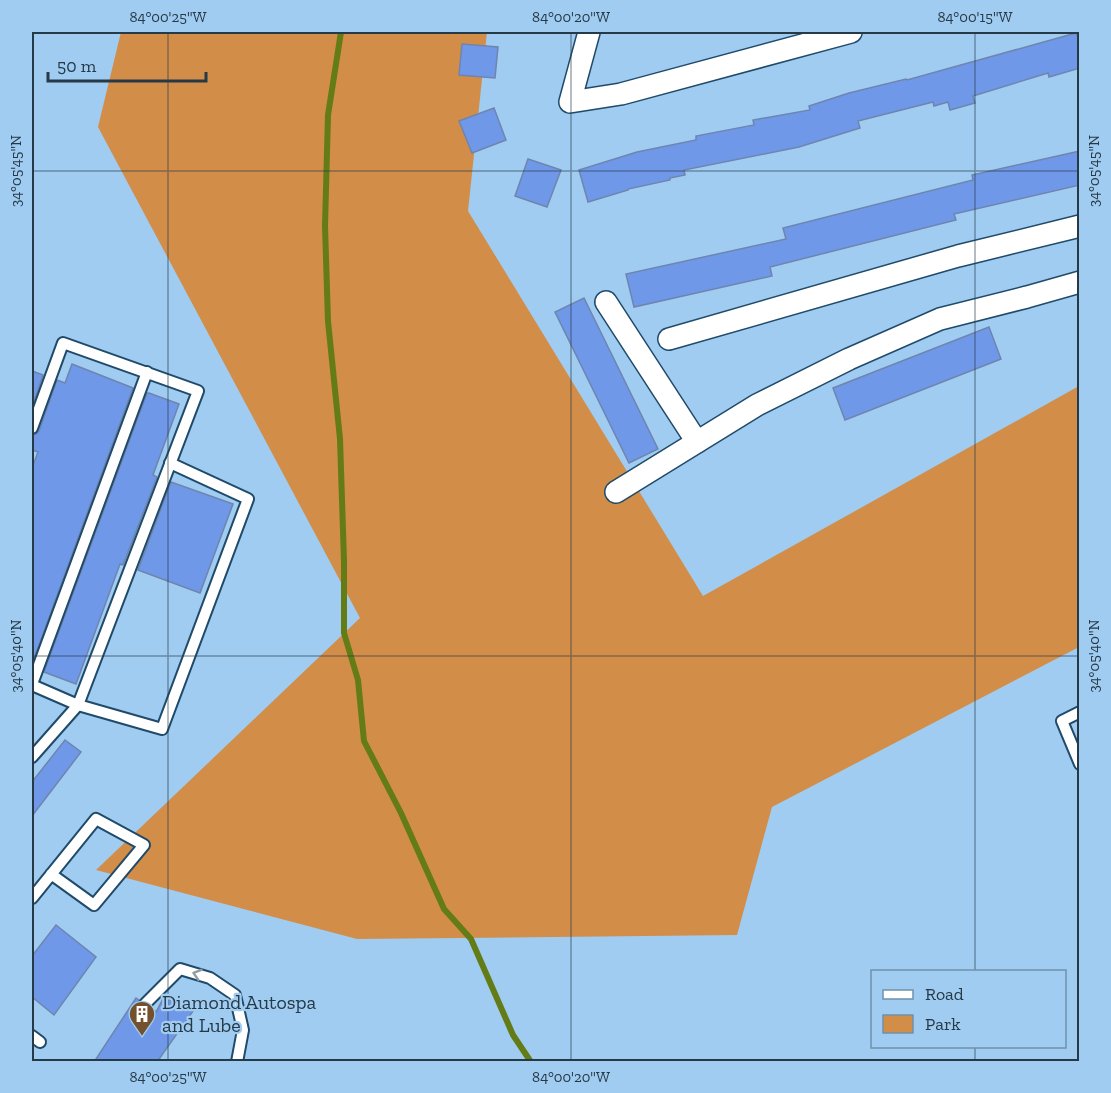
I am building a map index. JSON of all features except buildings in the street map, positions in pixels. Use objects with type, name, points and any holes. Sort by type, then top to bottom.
[{"type":"street","points":[[589,32],[570,102],[621,94],[850,32]]},
{"type":"street","points":[[669,339],[958,256],[1080,226]]},
{"type":"street","points":[[616,492],[757,405],[849,359],[940,319],[1080,282]]},
{"type":"street","points":[[606,302],[697,442]]},
{"type":"lane","points":[[32,428],[63,343],[198,391],[78,705],[32,757]]},
{"type":"lane","points":[[147,372],[32,685],[78,705],[162,729],[248,499],[170,464]]},
{"type":"lane","points":[[1080,712],[1062,721],[1080,764]]},
{"type":"lane","points":[[32,898],[51,874],[96,819],[144,845],[94,905],[51,874]]},
{"type":"lane","points":[[145,1004],[180,969],[210,978],[235,995],[243,1030],[237,1062]]},
{"type":"green space","points":[[121,32],[487,32],[468,211],[703,596],[1079,386],[1079,647],[772,807],[737,935],[357,939],[96,870],[360,618],[98,127]]},
{"type":"waterway","points":[[341,32],[328,115],[325,226],[328,321],[340,439],[344,633],[358,680],[364,741],[401,813],[444,909],[471,939],[513,1035],[531,1062]]},
{"type":"place","name":"Diamond Autospa and Lube","points":[[142,1037]]}]
